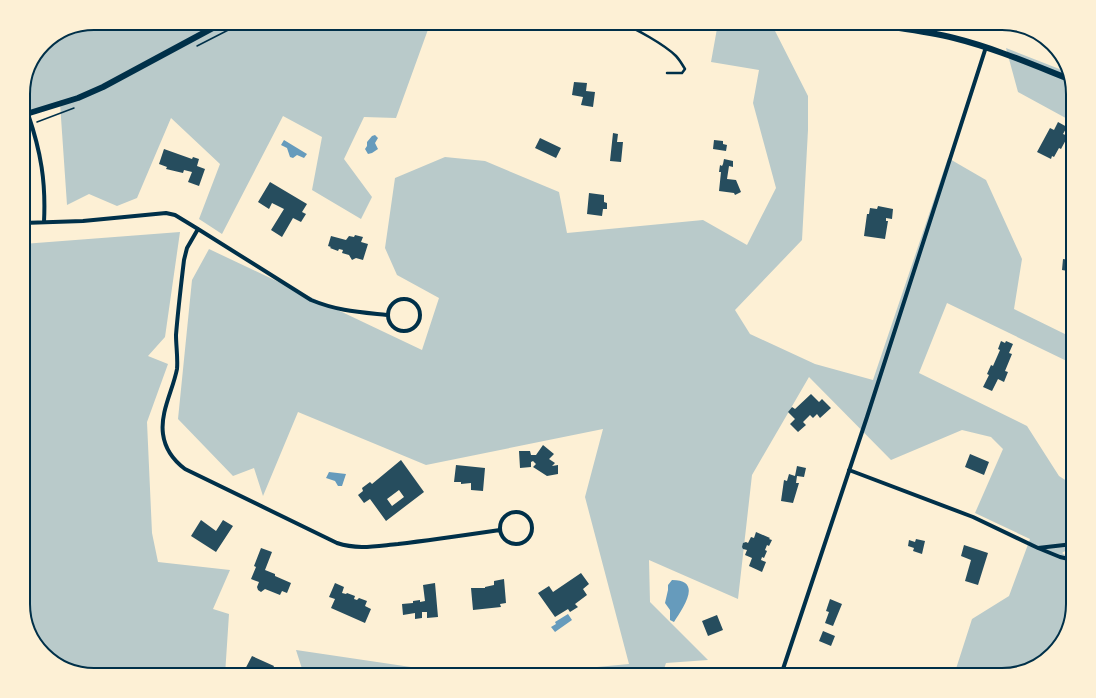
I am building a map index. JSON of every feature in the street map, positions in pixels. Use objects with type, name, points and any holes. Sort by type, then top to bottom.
[{"type":"street","points":[[30,113],[71,100],[103,86],[209,30]]},
{"type":"street","points":[[912,30],[954,38],[986,47],[1064,76]]},
{"type":"street","points":[[783,668],[986,47]]},
{"type":"street","points":[[30,124],[37,141],[42,169],[45,199],[44,222]]},
{"type":"street","points":[[30,223],[84,221],[166,213],[175,215],[311,300],[340,310],[388,315]]},
{"type":"street","points":[[198,229],[187,248],[184,260],[176,335],[177,368],[163,423],[165,444],[169,453],[176,462],[185,469],[337,543],[348,546],[359,548],[418,542],[500,530]]},
{"type":"street","points":[[405,298],[411,300],[420,310],[418,323],[408,331],[402,331],[392,326],[388,321],[388,315],[389,308],[398,299],[405,298]]},
{"type":"street","points":[[849,470],[973,517],[1038,548],[1066,558]]},
{"type":"street","points":[[513,512],[525,514],[530,519],[532,525],[532,531],[529,537],[518,544],[506,541],[500,530],[500,524],[503,518],[507,514],[513,512]]},
{"type":"street","points":[[1038,548],[1066,545]]},
{"type":"lane","points":[[636,30],[653,39],[675,55],[685,68],[682,73],[667,73]]},
{"type":"shaded area","points":[[428,30],[396,118],[364,117],[344,159],[372,197],[361,219],[312,190],[322,137],[283,116],[222,234],[199,219],[220,164],[171,118],[137,198],[117,206],[89,194],[67,205],[60,103],[30,112],[30,90],[32,77],[43,55],[52,46],[69,35],[81,31]]},
{"type":"shaded area","points":[[717,30],[775,30],[808,96],[808,130],[802,240],[735,310],[750,334],[815,364],[873,380],[948,158],[986,180],[1022,259],[1014,309],[1066,335],[1066,361],[947,303],[919,373],[1027,426],[1059,476],[1066,480],[1066,550],[1062,553],[1066,556],[1065,617],[1063,625],[1055,640],[1044,652],[1027,663],[1019,666],[1002,668],[956,668],[972,619],[1009,596],[1030,539],[975,513],[1003,449],[991,437],[962,430],[891,460],[809,377],[752,475],[738,599],[649,560],[650,602],[708,660],[666,663],[664,668],[586,668],[629,664],[585,497],[603,429],[426,465],[298,412],[263,496],[254,468],[233,476],[178,419],[192,280],[209,249],[422,350],[439,298],[397,275],[385,248],[395,178],[445,157],[485,161],[559,192],[567,233],[703,220],[747,245],[776,188],[753,103],[759,70],[711,62]]},
{"type":"shaded area","points":[[1006,48],[1061,70],[1064,77],[1066,94],[1066,118],[1018,92]]},
{"type":"shaded area","points":[[180,232],[165,337],[148,356],[168,364],[147,422],[152,533],[158,562],[230,570],[213,609],[229,614],[225,668],[94,668],[73,665],[58,657],[43,643],[33,625],[30,608],[30,243]]},
{"type":"shaded area","points":[[296,650],[418,668],[302,668]]},
{"type":"water","points":[[375,135],[378,138],[375,143],[378,149],[368,154],[365,149],[367,142],[372,136]]},
{"type":"water","points":[[284,140],[307,154],[304,158],[297,155],[293,158],[290,157],[287,148],[281,145]]},
{"type":"water","points":[[329,472],[346,474],[342,486],[338,486],[335,481],[326,478]]},
{"type":"water","points":[[672,580],[682,581],[687,585],[689,590],[682,610],[674,622],[670,620],[670,610],[665,603],[668,585]]},
{"type":"water","points":[[568,614],[572,620],[555,632],[551,627],[556,624],[555,622]]},
{"type":"building","points":[[574,82],[587,83],[586,91],[595,92],[593,107],[581,105],[583,97],[572,95]]},
{"type":"building","points":[[1058,122],[1066,126],[1063,134],[1066,135],[1066,140],[1061,149],[1059,148],[1054,157],[1052,156],[1051,159],[1037,152],[1050,128],[1054,130]]},
{"type":"building","points":[[613,133],[618,134],[617,142],[623,142],[621,162],[610,161]]},
{"type":"building","points":[[540,138],[561,148],[556,158],[535,148]]},
{"type":"building","points":[[714,140],[723,141],[723,144],[727,145],[726,151],[713,149]]},
{"type":"building","points":[[164,149],[192,159],[193,157],[199,159],[197,166],[205,169],[199,186],[188,182],[192,172],[184,170],[183,173],[166,169],[167,167],[159,164]]},
{"type":"building","points":[[724,159],[733,161],[733,167],[729,166],[727,179],[736,180],[741,192],[735,195],[734,193],[719,191],[721,172],[719,172],[720,165],[722,166]]},
{"type":"building","points":[[270,182],[307,204],[302,212],[306,214],[301,222],[293,218],[282,237],[271,230],[284,209],[272,203],[269,209],[258,202]]},
{"type":"building","points":[[589,193],[604,195],[604,202],[607,203],[607,209],[603,209],[602,216],[587,214]]},
{"type":"building","points":[[878,206],[893,209],[892,219],[886,218],[886,221],[888,221],[885,239],[864,236],[867,214],[869,214],[870,208],[877,209]]},
{"type":"building","points":[[355,235],[363,237],[361,242],[368,244],[363,260],[356,258],[352,260],[349,255],[342,253],[343,250],[339,249],[338,251],[328,246],[331,236],[346,240],[349,236],[354,237]]},
{"type":"building","points":[[1063,259],[1066,260],[1066,271],[1062,270]]},
{"type":"building","points":[[1001,341],[1005,343],[1006,341],[1013,344],[1009,353],[1012,354],[1005,371],[1008,372],[1004,382],[998,379],[992,391],[983,387],[989,375],[987,374],[991,365],[993,366],[1000,350],[998,349]]},
{"type":"building","points":[[811,394],[819,402],[822,399],[831,408],[820,418],[817,414],[813,418],[810,415],[803,422],[806,425],[798,432],[790,424],[795,419],[788,412],[792,407],[795,409]]},
{"type":"building","points":[[543,445],[554,454],[549,459],[555,463],[552,466],[558,465],[558,474],[547,476],[533,467],[536,464],[533,461],[531,462],[531,467],[520,468],[519,451],[530,451],[531,455],[536,455]]},
{"type":"building","points":[[970,454],[989,462],[984,475],[965,467]]},
{"type":"building","points":[[401,460],[424,492],[386,521],[370,499],[364,503],[358,495],[363,491],[362,488],[370,482],[372,484]],"holes":[[[399,490],[404,497],[392,506],[387,499]]]},
{"type":"building","points":[[456,465],[485,468],[483,491],[471,490],[471,483],[461,484],[461,482],[454,482]]},
{"type":"building","points":[[797,466],[806,468],[804,477],[797,476],[796,483],[799,483],[793,503],[781,501],[784,480],[787,481],[789,474],[795,476]]},
{"type":"building","points":[[201,520],[216,531],[223,520],[233,526],[216,552],[191,536]]},
{"type":"building","points":[[756,532],[772,540],[769,546],[767,545],[765,550],[767,551],[764,558],[762,557],[761,560],[766,562],[762,572],[749,566],[752,558],[745,555],[747,550],[743,549],[742,547],[743,543],[748,543],[751,537],[754,538]]},
{"type":"building","points":[[916,539],[925,541],[922,554],[913,551],[914,548],[908,546],[909,540],[915,542]]},
{"type":"building","points":[[964,545],[988,553],[978,585],[965,581],[971,560],[961,556]]},
{"type":"building","points":[[261,548],[272,552],[265,570],[291,583],[287,593],[282,591],[280,595],[265,589],[261,592],[257,587],[259,582],[251,579]]},
{"type":"building","points":[[581,573],[589,584],[583,589],[587,595],[575,604],[578,607],[570,612],[568,609],[555,617],[538,593],[549,586],[553,592]]},
{"type":"building","points":[[504,579],[506,603],[500,604],[501,607],[473,610],[471,588],[485,588],[494,585],[494,581]]},
{"type":"building","points":[[335,583],[344,587],[342,593],[355,596],[354,599],[357,600],[359,598],[367,601],[365,606],[371,609],[365,623],[331,608],[335,599],[329,597]]},
{"type":"building","points":[[435,583],[438,617],[427,618],[427,612],[422,612],[422,618],[415,619],[415,613],[403,615],[402,604],[413,603],[413,601],[420,600],[420,602],[425,601],[423,585]]},
{"type":"building","points":[[830,599],[842,604],[833,626],[825,623],[829,612],[826,611]]},
{"type":"building","points":[[717,615],[723,630],[708,636],[702,621]]},
{"type":"building","points":[[823,631],[835,636],[831,646],[819,641]]},
{"type":"building","points":[[252,656],[274,666],[273,668],[246,668]]}]
